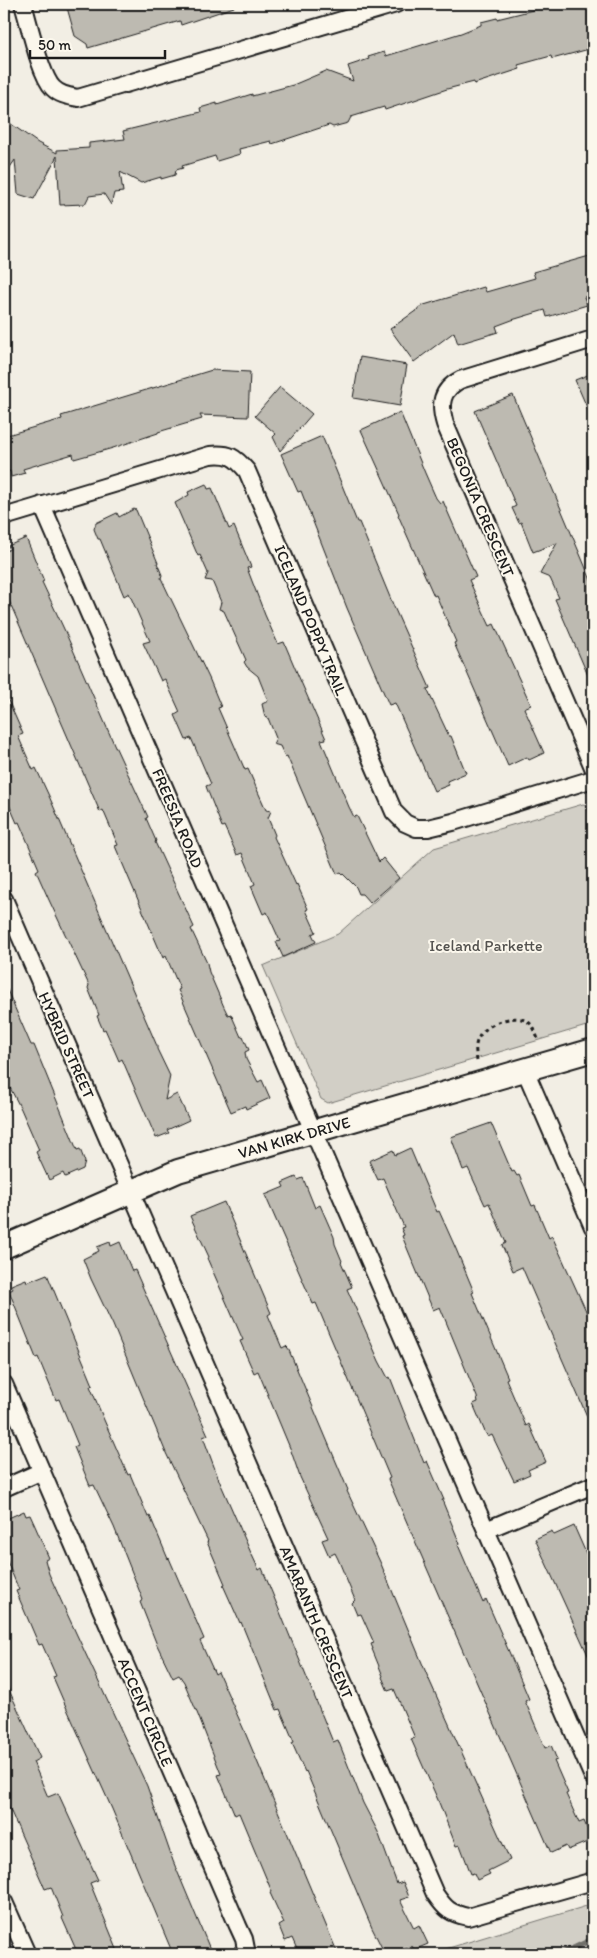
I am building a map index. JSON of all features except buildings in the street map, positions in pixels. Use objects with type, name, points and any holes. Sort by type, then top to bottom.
[{"type":"street","points":[[23,4],[42,68],[52,87],[64,95],[78,98],[396,4]]},
{"type":"street","name":"BEGONIA CRESCENT","points":[[593,339],[460,380],[450,385],[445,392],[441,413],[444,424],[593,767]]},
{"type":"street","name":"ICELAND POPPY TRAIL","points":[[4,517],[210,455],[222,454],[230,456],[238,460],[247,471],[394,812],[405,823],[416,828],[444,824],[593,779]]},
{"type":"street","name":"FREESIA ROAD","points":[[42,506],[314,1132]]},
{"type":"street","name":"HYBRID STREET","points":[[4,899],[131,1191]]},
{"type":"street","name":"VAN KIRK DRIVE","points":[[4,1247],[178,1171],[593,1050]]},
{"type":"street","points":[[525,1070],[593,1227]]},
{"type":"street","points":[[314,1132],[593,1777]]},
{"type":"street","name":"AMARANTH CRESCENT","points":[[131,1191],[435,1894],[445,1909],[454,1914],[468,1917],[593,1881]]},
{"type":"street","name":"ACCENT CIRCLE","points":[[4,1384],[244,1939],[247,1954]]},
{"type":"street","points":[[4,1488],[42,1471]]},
{"type":"street","points":[[486,1530],[593,1485]]},
{"type":"street","points":[[4,1902],[27,1954]]},
{"type":"path","points":[[477,1061],[475,1051],[478,1038],[487,1028],[506,1020],[523,1019],[529,1022],[539,1042]]},
{"type":"green space","name":"Iceland Parkette","points":[[583,804],[586,805],[593,824],[593,1024],[328,1103],[321,1099],[263,966],[338,934],[434,848]]},
{"type":"green space","points":[[593,1904],[593,1954],[429,1954]]},
{"type":"waterway","points":[[561,1954],[593,1939]]}]
